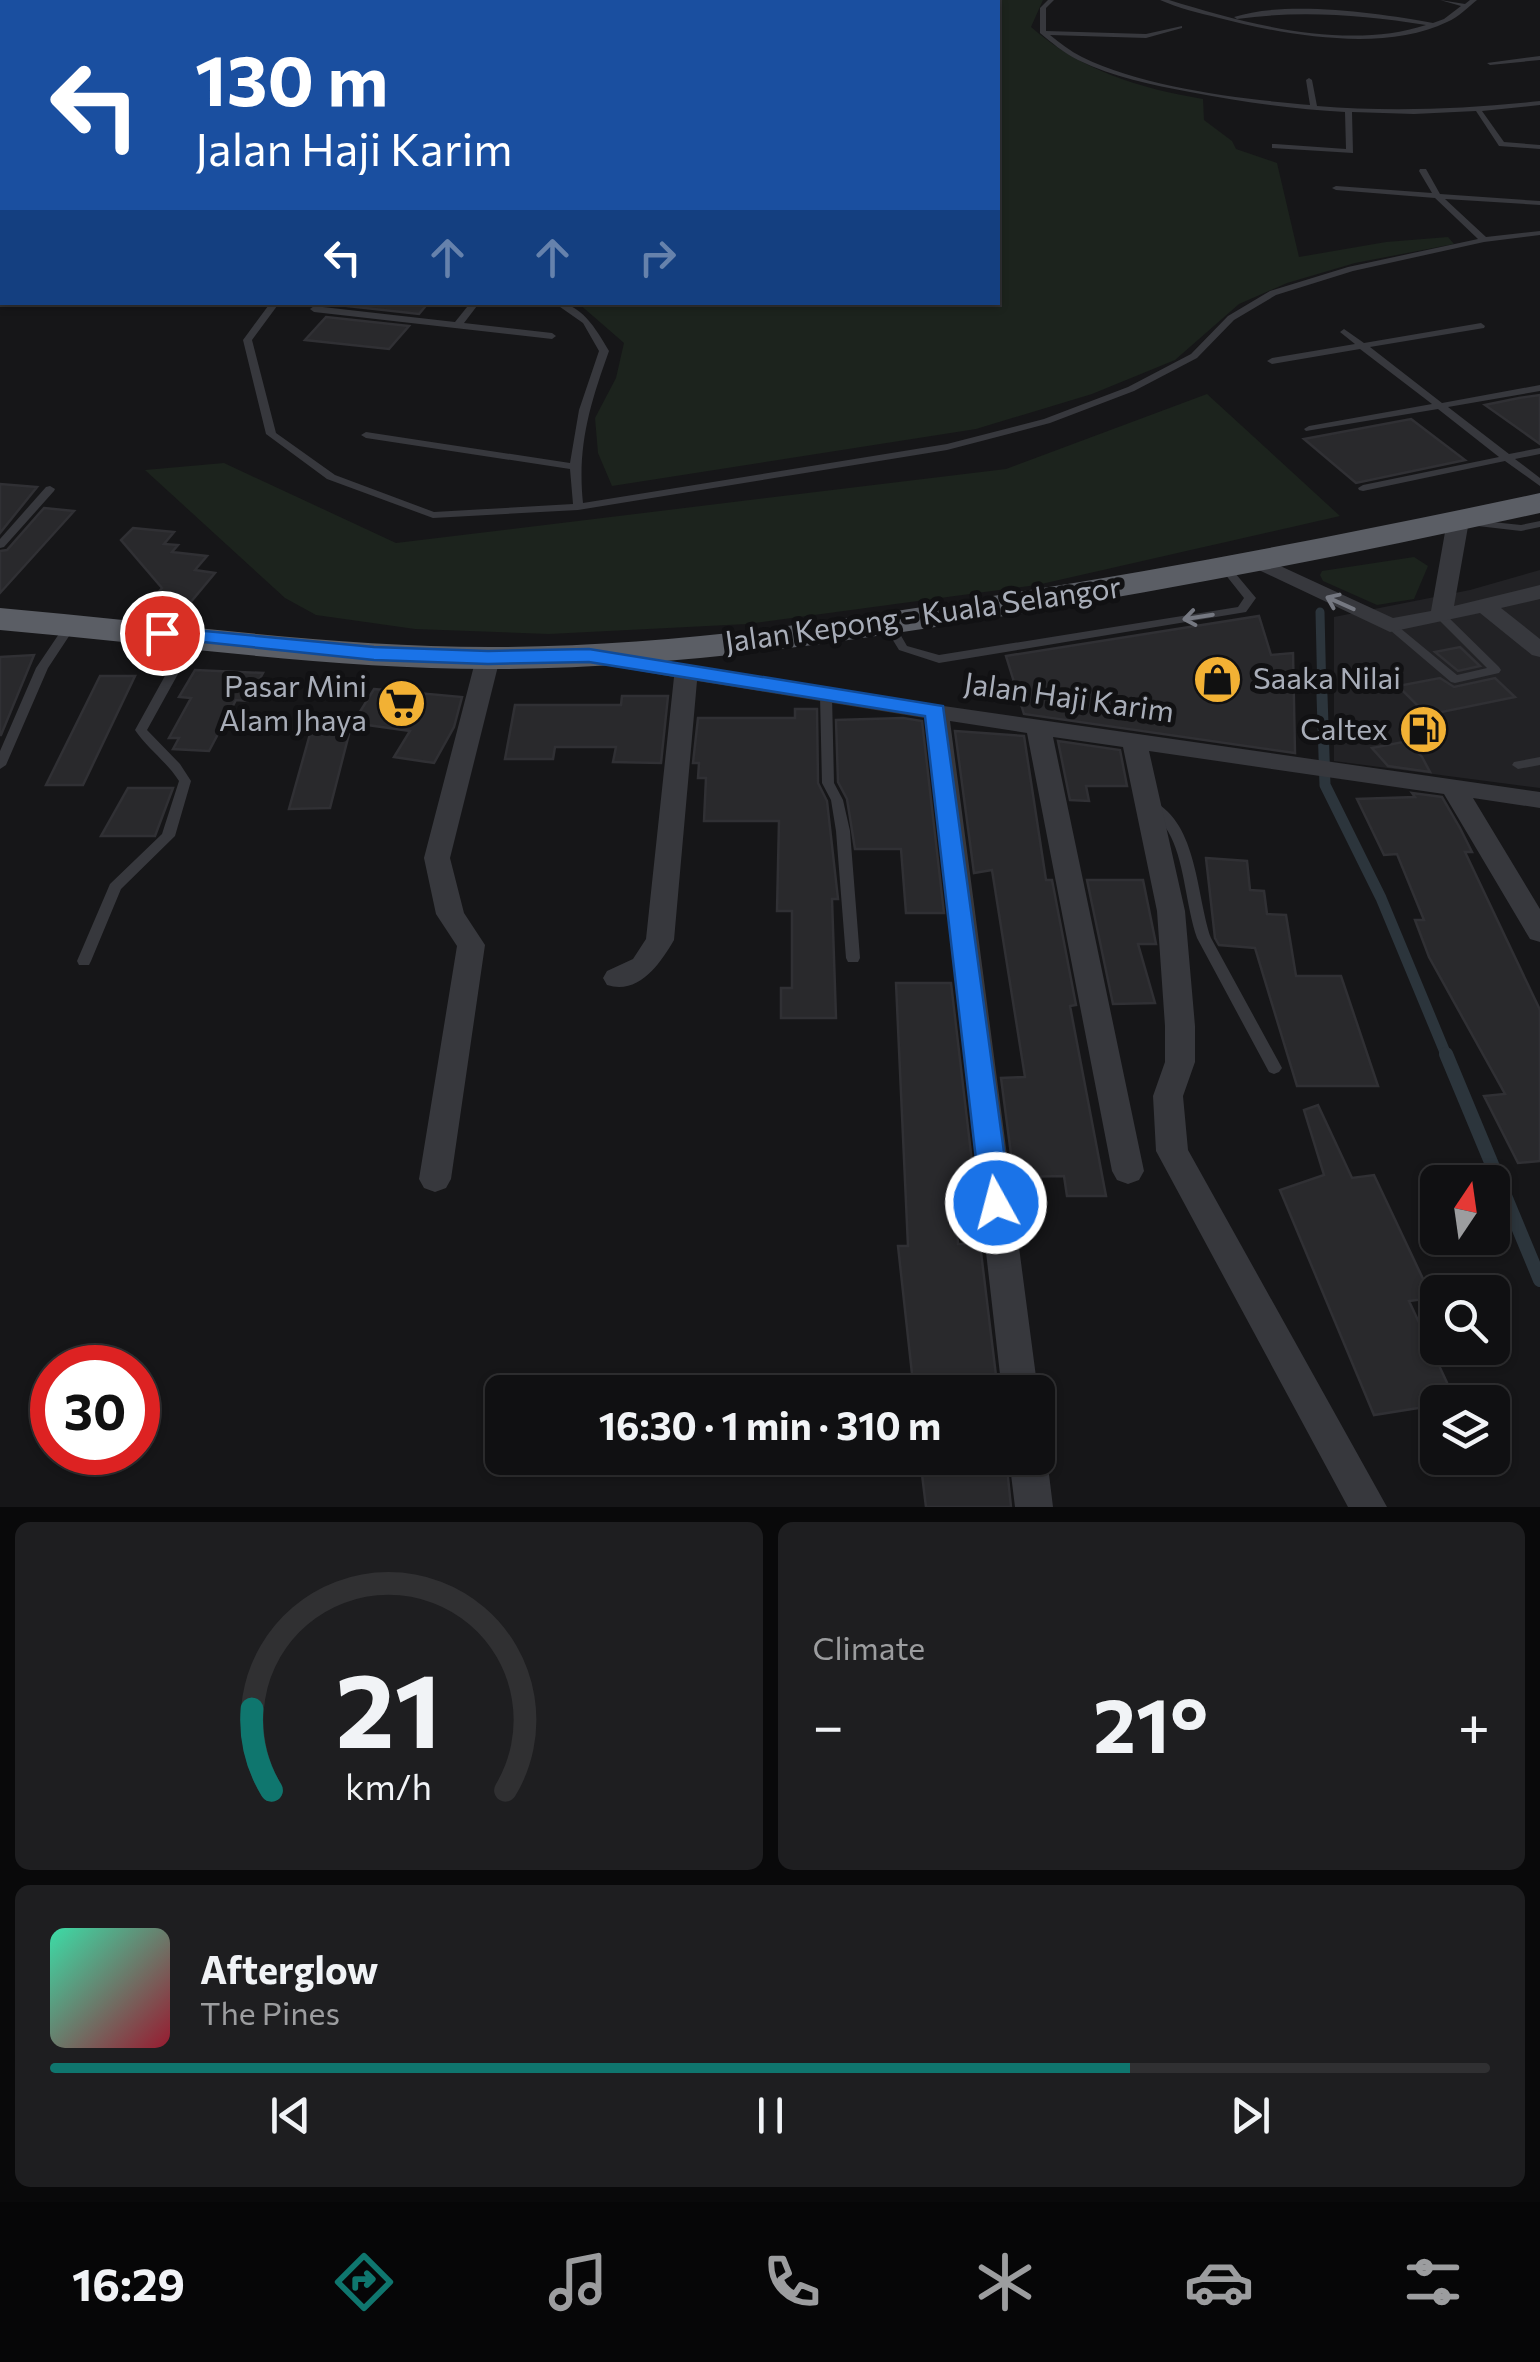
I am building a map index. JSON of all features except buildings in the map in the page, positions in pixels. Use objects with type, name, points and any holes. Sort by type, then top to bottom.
[{"type":"highway","name":"Jalan Kepong - Kuala Selangor","points":[[0,619],[374,654],[589,656],[734,644],[889,624],[1240,566],[1540,503]]},
{"type":"street","points":[[1441,616],[1458,521]]},
{"type":"street","points":[[1240,566],[1390,624],[1540,592]]},
{"type":"street","points":[[1484,605],[1540,650]]},
{"type":"street","name":"Jalan Haji Karim","points":[[589,656],[826,696],[1540,800]]},
{"type":"street","points":[[435,1179],[471,945],[450,914],[436,858],[488,658]]},
{"type":"street","points":[[617,978],[643,966],[660,940],[686,673]]},
{"type":"street","points":[[936,711],[1018,1375]]},
{"type":"street","points":[[1038,726],[1128,1170]]},
{"type":"street","points":[[1134,740],[1171,911],[1180,1026],[1180,1062],[1168,1096],[1172,1152],[1368,1507]]},
{"type":"street","points":[[1454,788],[1540,932]]},
{"type":"street","points":[[1030,1475],[1034,1507]]},
{"type":"lane","points":[[1043,33],[1043,8],[1051,0]]},
{"type":"lane","points":[[1163,0],[1230,18],[1312,33],[1386,37],[1438,25],[1471,3]]},
{"type":"lane","points":[[1443,0],[1471,3]]},
{"type":"lane","points":[[1230,18],[1278,10],[1348,11],[1438,25]]},
{"type":"lane","points":[[1043,33],[1146,36],[1180,27]]},
{"type":"lane","points":[[1043,33],[1079,58],[1145,82],[1314,108],[1479,111],[1540,103]]},
{"type":"lane","points":[[1490,63],[1540,58]]},
{"type":"lane","points":[[1309,80],[1314,108]]},
{"type":"lane","points":[[1275,146],[1350,150],[1348,111]]},
{"type":"lane","points":[[1479,111],[1502,144],[1540,147]]},
{"type":"lane","points":[[1423,171],[1437,196],[1484,240]]},
{"type":"lane","points":[[1336,188],[1540,203]]},
{"type":"lane","points":[[274,305],[247,340],[271,434],[331,477],[433,514],[578,508],[947,447],[1048,421],[1132,389],[1194,356],[1230,318],[1273,293],[1351,269],[1484,240],[1540,233]]},
{"type":"lane","points":[[458,324],[474,305]]},
{"type":"lane","points":[[562,305],[586,321],[604,351],[582,414],[572,466],[578,508]]},
{"type":"lane","points":[[314,310],[552,336]]},
{"type":"lane","points":[[1272,361],[1482,326]]},
{"type":"lane","points":[[1344,332],[1540,483]]},
{"type":"lane","points":[[1308,429],[1540,388]]},
{"type":"lane","points":[[366,434],[572,466]]},
{"type":"lane","points":[[1363,488],[1540,451]]},
{"type":"lane","points":[[0,545],[50,489]]},
{"type":"lane","points":[[1458,521],[1521,528],[1540,524]]},
{"type":"lane","points":[[1390,624],[1455,678],[1494,670],[1441,616]]},
{"type":"lane","points":[[0,765],[42,668],[71,624]]},
{"type":"lane","points":[[84,960],[115,887],[168,836],[185,781],[177,765],[153,750],[141,730],[193,636]]},
{"type":"lane","points":[[826,696],[828,783],[837,800],[844,831],[852,958]]},
{"type":"lane","points":[[1518,765],[1540,761]]},
{"type":"lane","points":[[1148,800],[1173,822],[1187,851],[1191,892],[1203,936],[1274,1068]]},
{"type":"shaded area","points":[[1000,0],[1043,0],[1031,27],[1090,66],[1156,89],[1203,99],[1204,120],[1232,141],[1236,149],[1277,163],[1299,257],[1386,242],[1448,237],[1454,244],[1355,263],[1287,283],[1239,304],[1175,360],[1092,394],[976,429],[612,486],[598,453],[595,418],[616,378],[624,343],[580,305],[1000,305]]},
{"type":"shaded area","points":[[1207,394],[1340,516],[1037,585],[747,624],[549,634],[415,629],[316,615],[285,598],[145,470],[224,463],[396,543],[1006,469]]},
{"type":"shaded area","points":[[1414,557],[1428,566],[1414,599],[1377,605],[1323,581],[1320,575],[1322,571]]},
{"type":"shaded area","points":[[1540,570],[1540,788],[1334,761],[1334,617],[1470,590]]},
{"type":"waterway","points":[[1320,612],[1322,697]]},
{"type":"waterway","points":[[1322,695],[1325,785],[1381,898],[1447,1057]]},
{"type":"waterway","points":[[1446,1054],[1540,1280]]},
{"type":"place","name":"Saaka Nilai","points":[[1218,679]]},
{"type":"place","name":"Pasar Mini Alam Jhaya","points":[[402,704]]},
{"type":"place","name":"Caltex","points":[[1423,730]]},
{"type":"route","points":[[162,633],[374,654],[589,656],[936,711],[996,1203]]}]
